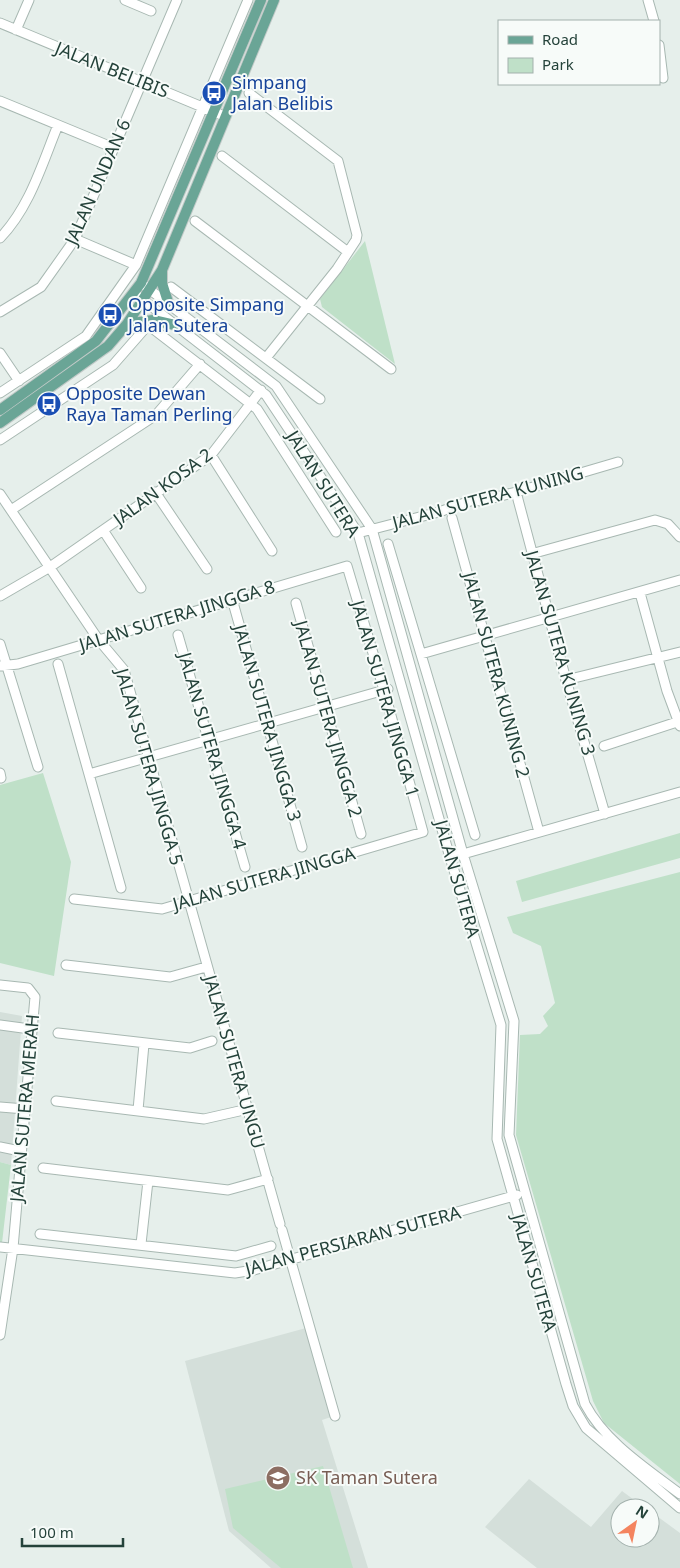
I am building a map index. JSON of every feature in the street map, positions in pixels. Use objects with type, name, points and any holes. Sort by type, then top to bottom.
[{"type":"main road","points":[[0,410],[96,341],[141,283],[261,0]]},
{"type":"main road","points":[[0,423],[108,346],[127,324],[150,290],[162,270],[224,116],[274,0]]},
{"type":"main road","points":[[162,270],[162,283],[168,302]]},
{"type":"main road","points":[[127,324],[153,320],[175,325]]},
{"type":"street","points":[[16,30],[29,0]]},
{"type":"street","points":[[125,0],[151,11]]},
{"type":"street","name":"JALAN UNDAN 6","points":[[0,312],[40,287],[75,239],[177,0]]},
{"type":"street","points":[[0,393],[86,336],[136,265],[248,0]]},
{"type":"street","points":[[648,0],[654,20]]},
{"type":"street","name":"JALAN BELIBIS","points":[[0,23],[224,116]]},
{"type":"street","points":[[660,53],[663,78]]},
{"type":"street","points":[[249,93],[336,158],[340,164],[357,235],[348,252],[266,358],[251,367]]},
{"type":"street","points":[[0,101],[114,148]]},
{"type":"street","points":[[0,238],[15,223],[58,125]]},
{"type":"street","points":[[222,156],[348,252]]},
{"type":"street","points":[[195,221],[391,369]]},
{"type":"street","points":[[75,239],[136,265]]},
{"type":"street","name":"JALAN SUTERA","points":[[141,283],[276,386],[372,529],[464,854],[514,1021],[509,1135],[585,1404],[594,1421],[608,1437],[680,1494]]},
{"type":"street","points":[[171,286],[320,399]]},
{"type":"street","name":"JALAN SUTERA","points":[[134,293],[261,390],[358,533],[392,688],[449,854],[500,1025],[497,1140],[574,1406],[586,1428],[598,1440],[680,1508]]},
{"type":"street","points":[[0,440],[113,365],[148,325],[251,403],[336,532]]},
{"type":"street","points":[[0,353],[20,381]]},
{"type":"street","points":[[262,375],[266,358]]},
{"type":"street","points":[[11,510],[156,415],[200,364]]},
{"type":"street","name":"JALAN KOSA 2","points":[[0,596],[50,567],[155,492],[211,456],[261,390]]},
{"type":"street","points":[[211,456],[272,551]]},
{"type":"street","name":"JALAN SUTERA KUNING","points":[[358,533],[439,512],[473,500],[481,501],[516,492],[618,462]]},
{"type":"street","points":[[155,492],[207,570]]},
{"type":"street","name":"JALAN SUTERA KUNING 3","points":[[516,492],[566,680],[605,814]]},
{"type":"street","name":"JALAN SUTERA JINGGA 5","points":[[0,494],[98,639],[124,670],[188,901]]},
{"type":"street","name":"JALAN SUTERA KUNING 2","points":[[452,518],[539,832]]},
{"type":"street","points":[[532,554],[655,520],[668,524],[680,537]]},
{"type":"street","points":[[103,530],[140,588]]},
{"type":"street","points":[[388,544],[474,835]]},
{"type":"street","name":"JALAN SUTERA JINGGA 1","points":[[347,566],[392,688],[423,832]]},
{"type":"street","name":"JALAN SUTERA JINGGA 8","points":[[3,665],[18,664],[347,566]]},
{"type":"street","points":[[421,654],[640,593],[680,580]]},
{"type":"street","points":[[604,746],[680,723],[667,691],[640,593]]},
{"type":"street","name":"JALAN SUTERA JINGGA 3","points":[[232,599],[302,847]]},
{"type":"street","name":"JALAN SUTERA JINGGA 2","points":[[296,603],[361,834]]},
{"type":"street","name":"JALAN SUTERA JINGGA 4","points":[[178,635],[245,867]]},
{"type":"street","points":[[0,644],[3,665],[38,767]]},
{"type":"street","points":[[566,680],[680,652]]},
{"type":"street","points":[[58,664],[121,888]]},
{"type":"street","points":[[89,774],[415,682]]},
{"type":"street","points":[[449,854],[464,854],[680,792]]},
{"type":"street","name":"JALAN SUTERA JINGGA","points":[[74,899],[162,909],[423,832]]},
{"type":"street","name":"JALAN SUTERA UNGU","points":[[188,901],[335,1416]]},
{"type":"street","points":[[66,965],[170,977],[206,967]]},
{"type":"street","name":"JALAN SUTERA MERAH","points":[[0,984],[28,988],[35,997],[30,1029],[13,1248],[0,1330]]},
{"type":"street","points":[[0,1025],[30,1029]]},
{"type":"street","points":[[58,1033],[190,1048],[212,1041]]},
{"type":"street","points":[[138,1110],[144,1044]]},
{"type":"street","points":[[56,1100],[204,1119],[248,1109]]},
{"type":"street","points":[[0,1107],[25,1109]]},
{"type":"street","points":[[0,1148],[20,1151]]},
{"type":"street","points":[[43,1168],[228,1190],[268,1179]]},
{"type":"street","points":[[141,1244],[148,1181]]},
{"type":"street","name":"JALAN PERSIARAN SUTERA","points":[[0,1247],[227,1273],[254,1270],[524,1193]]},
{"type":"street","points":[[40,1234],[236,1256],[271,1246]]},
{"type":"shaded area","points":[[0,1012],[22,1016],[11,1165],[0,1162]]},
{"type":"shaded area","name":"SK Taman Sutera","points":[[306,1328],[331,1417],[322,1420],[368,1568],[271,1568],[229,1531],[185,1361]]},
{"type":"shaded area","points":[[529,1479],[591,1527],[610,1505],[610,1548],[660,1548],[660,1518],[680,1533],[680,1568],[537,1568],[485,1527]]},
{"type":"shaded area","points":[[622,1491],[631,1498],[616,1498]]},
{"type":"green space","points":[[365,241],[395,364],[322,307],[320,299]]},
{"type":"green space","points":[[43,773],[71,862],[54,976],[0,963],[0,785]]},
{"type":"green space","points":[[680,833],[680,858],[522,902],[516,881]]},
{"type":"green space","points":[[680,872],[680,1484],[604,1423],[593,1401],[516,1135],[520,1035],[540,1034],[548,1026],[543,1016],[555,1003],[541,946],[513,933],[507,917]]},
{"type":"green space","points":[[0,1162],[11,1165],[2,1243],[0,1243]]},
{"type":"green space","points":[[323,1466],[353,1568],[281,1568],[233,1528],[225,1489]]},
{"type":"place","name":"Simpang Jalan Belibis","points":[[214,93]]},
{"type":"place","name":"Opposite Simpang Jalan Sutera","points":[[110,315]]},
{"type":"place","name":"Opposite Dewan Raya Taman Perling","points":[[49,404]]},
{"type":"place","name":"SK Taman Sutera","points":[[278,1478]]}]
